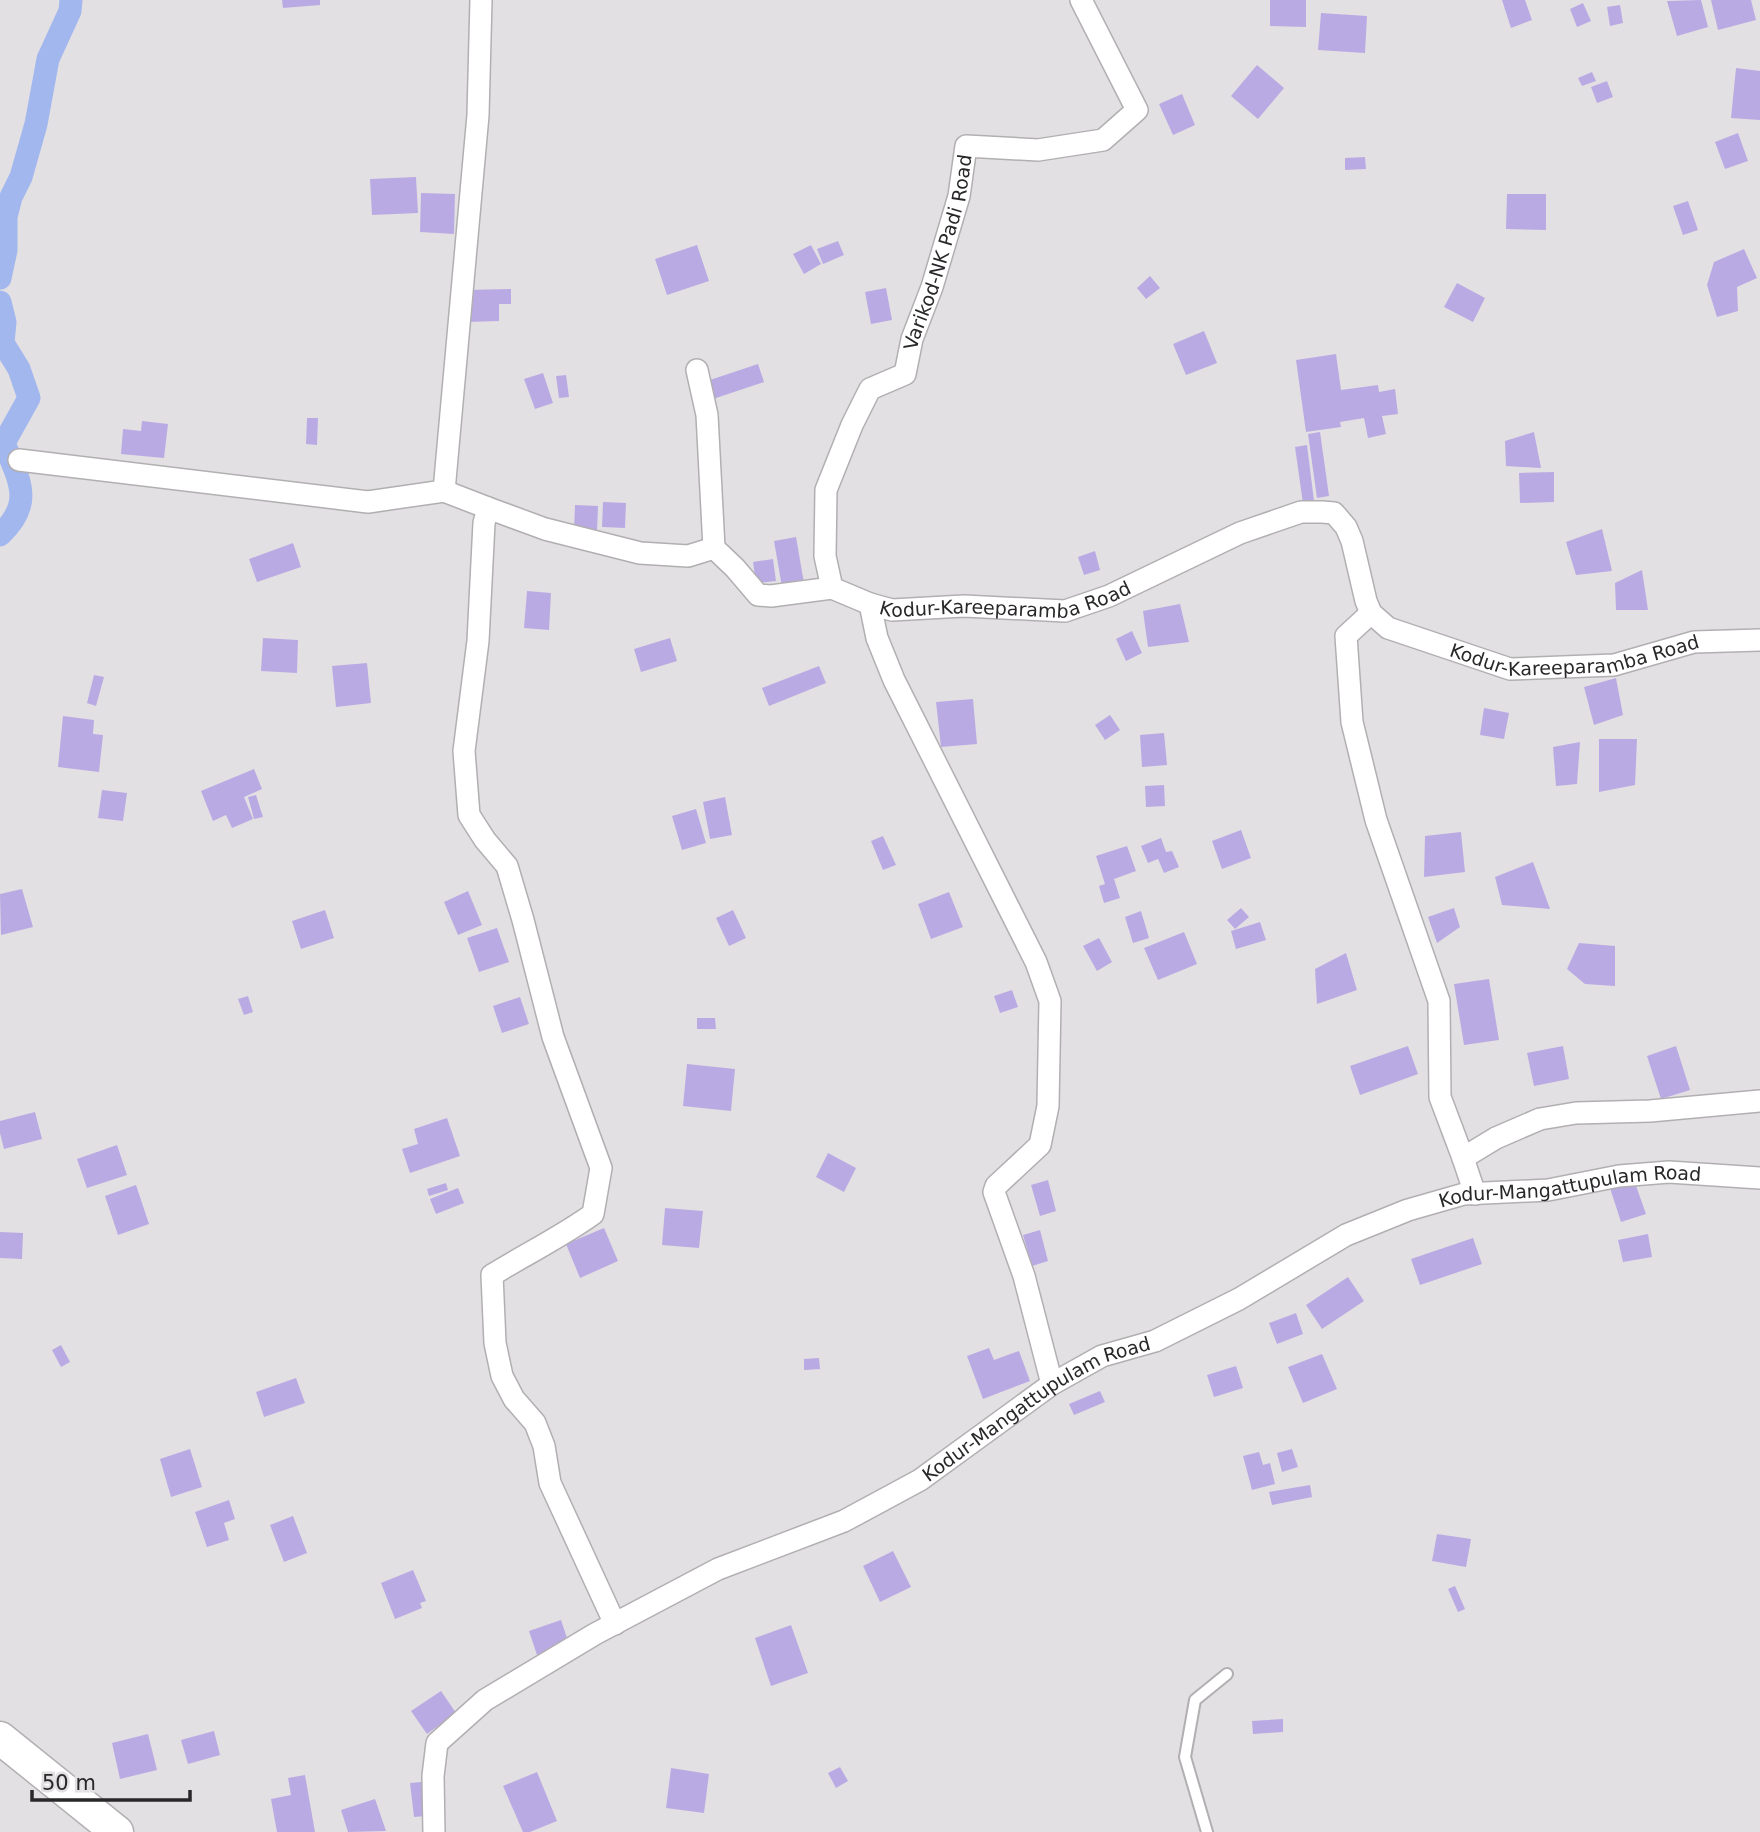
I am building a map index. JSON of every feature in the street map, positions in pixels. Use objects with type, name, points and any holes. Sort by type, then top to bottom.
[{"type":"main road","points":[[0,1738],[117,1832]]},
{"type":"street","points":[[444,491],[478,115],[481,0]]},
{"type":"street","name":"Varikod-NK Padi Road","points":[[832,588],[825,556],[825,491],[852,425],[870,390],[905,374],[912,339],[932,286],[959,196],[967,146],[1038,150],[1103,140],[1136,110],[1081,0]]},
{"type":"street","points":[[697,370],[707,415],[714,548],[758,595],[771,596],[832,588],[870,604]]},
{"type":"street","points":[[19,460],[368,502],[444,491],[545,529],[640,553],[688,556],[714,548]]},
{"type":"street","points":[[488,508],[478,641],[464,751],[469,815],[485,840],[507,866],[553,1037],[601,1168],[593,1214],[558,1239],[529,1252],[492,1275],[495,1343],[502,1376],[514,1399],[536,1423],[544,1446],[550,1483],[615,1624]]},
{"type":"street","name":"Kodur-Kareeparamba Road","points":[[1052,1384],[1024,1276],[994,1192],[996,1185],[1040,1145],[1048,1106],[1050,1001],[1036,962],[894,680],[877,638],[870,604],[892,610],[964,606],[1065,611],[1109,596],[1240,533],[1301,512],[1322,512],[1334,513],[1346,527],[1352,541],[1366,601],[1371,613],[1388,628],[1510,669],[1614,665],[1694,642],[1760,640]]},
{"type":"street","points":[[1371,613],[1346,636],[1352,722],[1376,820],[1439,1001],[1440,1097],[1475,1194]]},
{"type":"street","points":[[1463,1158],[1496,1138],[1540,1118],[1576,1113],[1650,1111],[1760,1101]]},
{"type":"street","name":"Kodur-Mangattupulam Road","points":[[433,1832],[433,1776],[437,1743],[485,1700],[615,1624],[718,1569],[844,1521],[920,1480],[1052,1384],[1102,1356],[1155,1341],[1239,1299],[1346,1235],[1408,1210],[1464,1194],[1548,1190],[1619,1176],[1669,1172],[1760,1178]]},
{"type":"lane","points":[[1207,1832],[1185,1757],[1195,1700],[1227,1674]]},
{"type":"building","points":[[282,0],[320,0],[320,5],[283,8]]},
{"type":"building","points":[[1270,0],[1306,0],[1306,27],[1270,26]]},
{"type":"building","points":[[1502,0],[1525,0],[1532,20],[1511,28]]},
{"type":"building","points":[[1701,0],[1708,27],[1677,36],[1667,1]]},
{"type":"building","points":[[1711,0],[1751,0],[1756,20],[1718,30]]},
{"type":"building","points":[[1583,3],[1591,21],[1577,27],[1570,9]]},
{"type":"building","points":[[1620,5],[1623,23],[1610,26],[1607,7]]},
{"type":"building","points":[[1321,13],[1367,16],[1365,53],[1318,50]]},
{"type":"building","points":[[1257,65],[1284,88],[1258,119],[1231,96]]},
{"type":"building","points":[[1736,68],[1760,71],[1760,120],[1731,118]]},
{"type":"building","points":[[1592,72],[1596,81],[1582,86],[1578,78]]},
{"type":"building","points":[[1607,81],[1613,97],[1597,103],[1591,87]]},
{"type":"building","points":[[1182,94],[1195,125],[1173,135],[1159,104]]},
{"type":"building","points":[[1738,133],[1748,161],[1725,169],[1715,142]]},
{"type":"building","points":[[1365,157],[1366,169],[1345,170],[1345,158]]},
{"type":"building","points":[[416,177],[418,213],[372,215],[370,179]]},
{"type":"building","points":[[421,193],[455,194],[454,234],[420,232]]},
{"type":"building","points":[[1507,194],[1546,194],[1546,230],[1506,229]]},
{"type":"building","points":[[1688,201],[1698,230],[1683,235],[1673,206]]},
{"type":"building","points":[[838,241],[844,255],[823,264],[817,249]]},
{"type":"building","points":[[697,245],[709,281],[667,295],[655,259]]},
{"type":"building","points":[[811,245],[821,264],[804,274],[793,254]]},
{"type":"building","points":[[1744,249],[1757,278],[1737,287],[1738,311],[1717,317],[1707,285],[1714,262]]},
{"type":"building","points":[[1150,276],[1160,288],[1146,299],[1137,288]]},
{"type":"building","points":[[1457,283],[1485,298],[1473,322],[1444,307]]},
{"type":"building","points":[[886,288],[892,320],[871,324],[865,292]]},
{"type":"building","points":[[511,289],[511,304],[499,304],[499,321],[467,322],[466,290]]},
{"type":"building","points":[[1204,331],[1217,363],[1186,375],[1173,344]]},
{"type":"building","points":[[1336,354],[1341,390],[1378,385],[1379,392],[1395,389],[1398,414],[1382,416],[1386,434],[1368,438],[1364,418],[1340,422],[1341,427],[1306,432],[1296,360]]},
{"type":"building","points":[[758,364],[764,382],[713,399],[707,381]]},
{"type":"building","points":[[543,373],[553,403],[535,409],[524,379]]},
{"type":"building","points":[[566,375],[569,397],[559,398],[556,376]]},
{"type":"building","points":[[307,418],[318,418],[317,445],[306,444]]},
{"type":"building","points":[[142,421],[168,424],[164,458],[121,454],[123,429],[141,431]]},
{"type":"building","points":[[1320,432],[1329,496],[1317,498],[1308,434]]},
{"type":"building","points":[[1534,432],[1541,468],[1506,466],[1505,441]]},
{"type":"building","points":[[1307,445],[1315,509],[1304,511],[1295,447]]},
{"type":"building","points":[[1554,472],[1554,502],[1520,503],[1519,473]]},
{"type":"building","points":[[603,502],[626,503],[625,528],[602,527]]},
{"type":"building","points":[[575,505],[598,506],[597,532],[574,531]]},
{"type":"building","points":[[1602,529],[1612,571],[1576,575],[1566,542]]},
{"type":"building","points":[[796,537],[804,583],[782,587],[774,541]]},
{"type":"building","points":[[293,543],[301,567],[257,582],[249,559]]},
{"type":"building","points":[[1095,551],[1100,570],[1084,575],[1078,557]]},
{"type":"building","points":[[773,559],[776,581],[756,583],[753,562]]},
{"type":"building","points":[[1642,570],[1648,610],[1616,610],[1615,583]]},
{"type":"building","points":[[527,591],[551,593],[549,630],[524,628]]},
{"type":"building","points":[[1180,604],[1189,642],[1148,647],[1143,611]]},
{"type":"building","points":[[1132,631],[1142,653],[1126,661],[1116,639]]},
{"type":"building","points":[[263,638],[298,640],[297,673],[261,671]]},
{"type":"building","points":[[670,638],[677,661],[641,672],[634,649]]},
{"type":"building","points":[[367,663],[371,703],[336,707],[332,666]]},
{"type":"building","points":[[819,666],[826,683],[769,706],[762,688]]},
{"type":"building","points":[[94,675],[104,677],[96,706],[87,703]]},
{"type":"building","points":[[1616,678],[1623,715],[1594,725],[1584,687]]},
{"type":"building","points":[[973,699],[977,744],[941,747],[936,702]]},
{"type":"building","points":[[1484,708],[1509,713],[1504,739],[1480,735]]},
{"type":"building","points":[[1110,715],[1120,730],[1105,740],[1095,725]]},
{"type":"building","points":[[63,716],[94,720],[93,734],[103,735],[99,772],[58,767]]},
{"type":"building","points":[[1164,733],[1167,765],[1142,767],[1140,735]]},
{"type":"building","points":[[1599,739],[1637,739],[1635,785],[1599,792]]},
{"type":"building","points":[[1580,742],[1577,784],[1556,786],[1553,747]]},
{"type":"building","points":[[254,769],[262,789],[244,797],[253,819],[232,828],[226,815],[213,821],[201,791]]},
{"type":"building","points":[[1164,785],[1165,806],[1146,807],[1145,786]]},
{"type":"building","points":[[102,790],[127,793],[123,821],[98,818]]},
{"type":"building","points":[[256,795],[263,817],[254,819],[248,797]]},
{"type":"building","points":[[725,797],[732,835],[710,839],[703,802]]},
{"type":"building","points":[[696,809],[706,843],[682,850],[672,816]]},
{"type":"building","points":[[1241,830],[1251,858],[1222,869],[1212,841]]},
{"type":"building","points":[[1461,832],[1465,872],[1424,877],[1425,836]]},
{"type":"building","points":[[883,836],[896,865],[883,870],[871,841]]},
{"type":"building","points":[[1161,838],[1166,852],[1172,851],[1179,867],[1164,873],[1158,859],[1148,863],[1141,846]]},
{"type":"building","points":[[1127,846],[1136,871],[1114,879],[1120,898],[1104,903],[1099,886],[1105,884],[1096,856]]},
{"type":"building","points":[[1533,862],[1550,909],[1502,905],[1495,877]]},
{"type":"building","points":[[22,889],[33,927],[1,935],[0,894]]},
{"type":"building","points":[[468,891],[482,925],[458,935],[444,902]]},
{"type":"building","points":[[949,892],[963,927],[931,939],[918,904]]},
{"type":"building","points":[[1241,908],[1249,917],[1235,929],[1227,920]]},
{"type":"building","points":[[1454,908],[1460,927],[1437,943],[1428,917]]},
{"type":"building","points":[[325,910],[334,938],[301,949],[292,921]]},
{"type":"building","points":[[733,910],[746,938],[729,946],[716,918]]},
{"type":"building","points":[[1141,911],[1149,938],[1133,943],[1125,917]]},
{"type":"building","points":[[1260,922],[1266,940],[1236,949],[1231,931]]},
{"type":"building","points":[[497,928],[509,962],[479,972],[467,938]]},
{"type":"building","points":[[1184,932],[1197,964],[1158,980],[1144,948]]},
{"type":"building","points":[[1099,938],[1112,962],[1097,971],[1083,946]]},
{"type":"building","points":[[1579,943],[1615,946],[1615,986],[1585,984],[1567,969]]},
{"type":"building","points":[[1346,953],[1357,990],[1317,1004],[1315,969]]},
{"type":"building","points":[[1489,979],[1499,1040],[1464,1045],[1454,984]]},
{"type":"building","points":[[1012,990],[1018,1007],[1000,1013],[994,996]]},
{"type":"building","points":[[248,996],[253,1012],[244,1015],[238,999]]},
{"type":"building","points":[[520,997],[529,1024],[502,1033],[493,1006]]},
{"type":"building","points":[[697,1018],[715,1018],[716,1029],[697,1029]]},
{"type":"building","points":[[1408,1046],[1418,1074],[1360,1095],[1350,1066]]},
{"type":"building","points":[[1563,1046],[1569,1079],[1534,1086],[1527,1053]]},
{"type":"building","points":[[1676,1046],[1690,1090],[1661,1099],[1647,1056]]},
{"type":"building","points":[[687,1064],[735,1069],[731,1111],[683,1106]]},
{"type":"building","points":[[35,1112],[42,1139],[4,1149],[0,1121]]},
{"type":"building","points":[[447,1118],[460,1156],[410,1173],[402,1149],[418,1144],[414,1129]]},
{"type":"building","points":[[117,1145],[127,1175],[87,1188],[77,1159]]},
{"type":"building","points":[[828,1153],[856,1168],[844,1192],[816,1177]]},
{"type":"building","points":[[1048,1180],[1056,1211],[1040,1216],[1031,1185]]},
{"type":"building","points":[[1634,1180],[1646,1214],[1621,1222],[1610,1188]]},
{"type":"building","points":[[446,1183],[448,1190],[429,1196],[427,1189]]},
{"type":"building","points":[[136,1185],[149,1224],[118,1235],[105,1196]]},
{"type":"building","points":[[458,1188],[464,1203],[436,1214],[430,1199]]},
{"type":"building","points":[[665,1208],[703,1211],[699,1248],[662,1245]]},
{"type":"building","points":[[604,1228],[618,1261],[580,1278],[566,1244]]},
{"type":"building","points":[[1040,1230],[1048,1261],[1032,1266],[1023,1235]]},
{"type":"building","points":[[0,1232],[23,1233],[22,1259],[0,1258]]},
{"type":"building","points":[[1648,1234],[1652,1257],[1623,1262],[1618,1240]]},
{"type":"building","points":[[1473,1238],[1482,1264],[1420,1285],[1411,1259]]},
{"type":"building","points":[[1348,1277],[1364,1301],[1322,1329],[1306,1305]]},
{"type":"building","points":[[1296,1313],[1303,1334],[1277,1344],[1269,1323]]},
{"type":"building","points":[[61,1345],[70,1362],[61,1367],[52,1350]]},
{"type":"building","points":[[989,1348],[994,1360],[1019,1351],[1030,1381],[983,1399],[967,1356]]},
{"type":"building","points":[[1322,1354],[1337,1389],[1303,1403],[1288,1367]]},
{"type":"building","points":[[819,1358],[820,1369],[804,1370],[804,1359]]},
{"type":"building","points":[[1236,1366],[1243,1388],[1214,1397],[1207,1375]]},
{"type":"building","points":[[296,1378],[305,1403],[264,1417],[256,1392]]},
{"type":"building","points":[[1100,1391],[1105,1402],[1074,1415],[1069,1404]]},
{"type":"building","points":[[190,1449],[202,1487],[171,1497],[160,1459]]},
{"type":"building","points":[[1292,1449],[1298,1467],[1282,1472],[1277,1453]]},
{"type":"building","points":[[1259,1452],[1263,1465],[1270,1463],[1275,1484],[1252,1490],[1243,1456]]},
{"type":"building","points":[[1310,1485],[1312,1497],[1272,1505],[1269,1492]]},
{"type":"building","points":[[229,1500],[235,1519],[224,1523],[229,1540],[207,1547],[195,1512]]},
{"type":"building","points":[[293,1516],[307,1553],[284,1562],[270,1525]]},
{"type":"building","points":[[1437,1534],[1471,1539],[1466,1567],[1432,1561]]},
{"type":"building","points":[[893,1551],[911,1587],[880,1602],[863,1566]]},
{"type":"building","points":[[413,1570],[426,1601],[420,1603],[422,1608],[395,1619],[381,1583]]},
{"type":"building","points":[[1455,1586],[1465,1609],[1458,1612],[1448,1589]]},
{"type":"building","points":[[561,1620],[569,1644],[537,1655],[529,1631]]},
{"type":"building","points":[[791,1625],[808,1673],[771,1686],[755,1638]]},
{"type":"building","points":[[441,1691],[456,1713],[427,1734],[411,1711]]},
{"type":"building","points":[[1283,1719],[1283,1732],[1253,1734],[1252,1721]]},
{"type":"building","points":[[214,1731],[220,1755],[188,1764],[181,1740]]},
{"type":"building","points":[[148,1734],[157,1770],[120,1779],[112,1743]]},
{"type":"building","points":[[840,1767],[848,1781],[836,1788],[828,1773]]},
{"type":"building","points":[[671,1768],[709,1774],[704,1813],[666,1808]]},
{"type":"building","points":[[537,1772],[557,1821],[530,1832],[523,1832],[503,1786]]},
{"type":"building","points":[[305,1775],[315,1832],[277,1832],[271,1799],[291,1795],[288,1778]]},
{"type":"building","points":[[422,1782],[426,1816],[414,1817],[410,1783]]},
{"type":"building","points":[[375,1799],[386,1831],[348,1832],[341,1810]]},
{"type":"waterway","points":[[0,278],[6,250],[6,217],[11,197],[21,177],[36,124],[48,59],[70,11],[71,0]]},
{"type":"waterway","points":[[0,302],[5,322],[3,343],[19,369],[29,398],[4,443],[21,492],[17,513],[0,535]]}]
